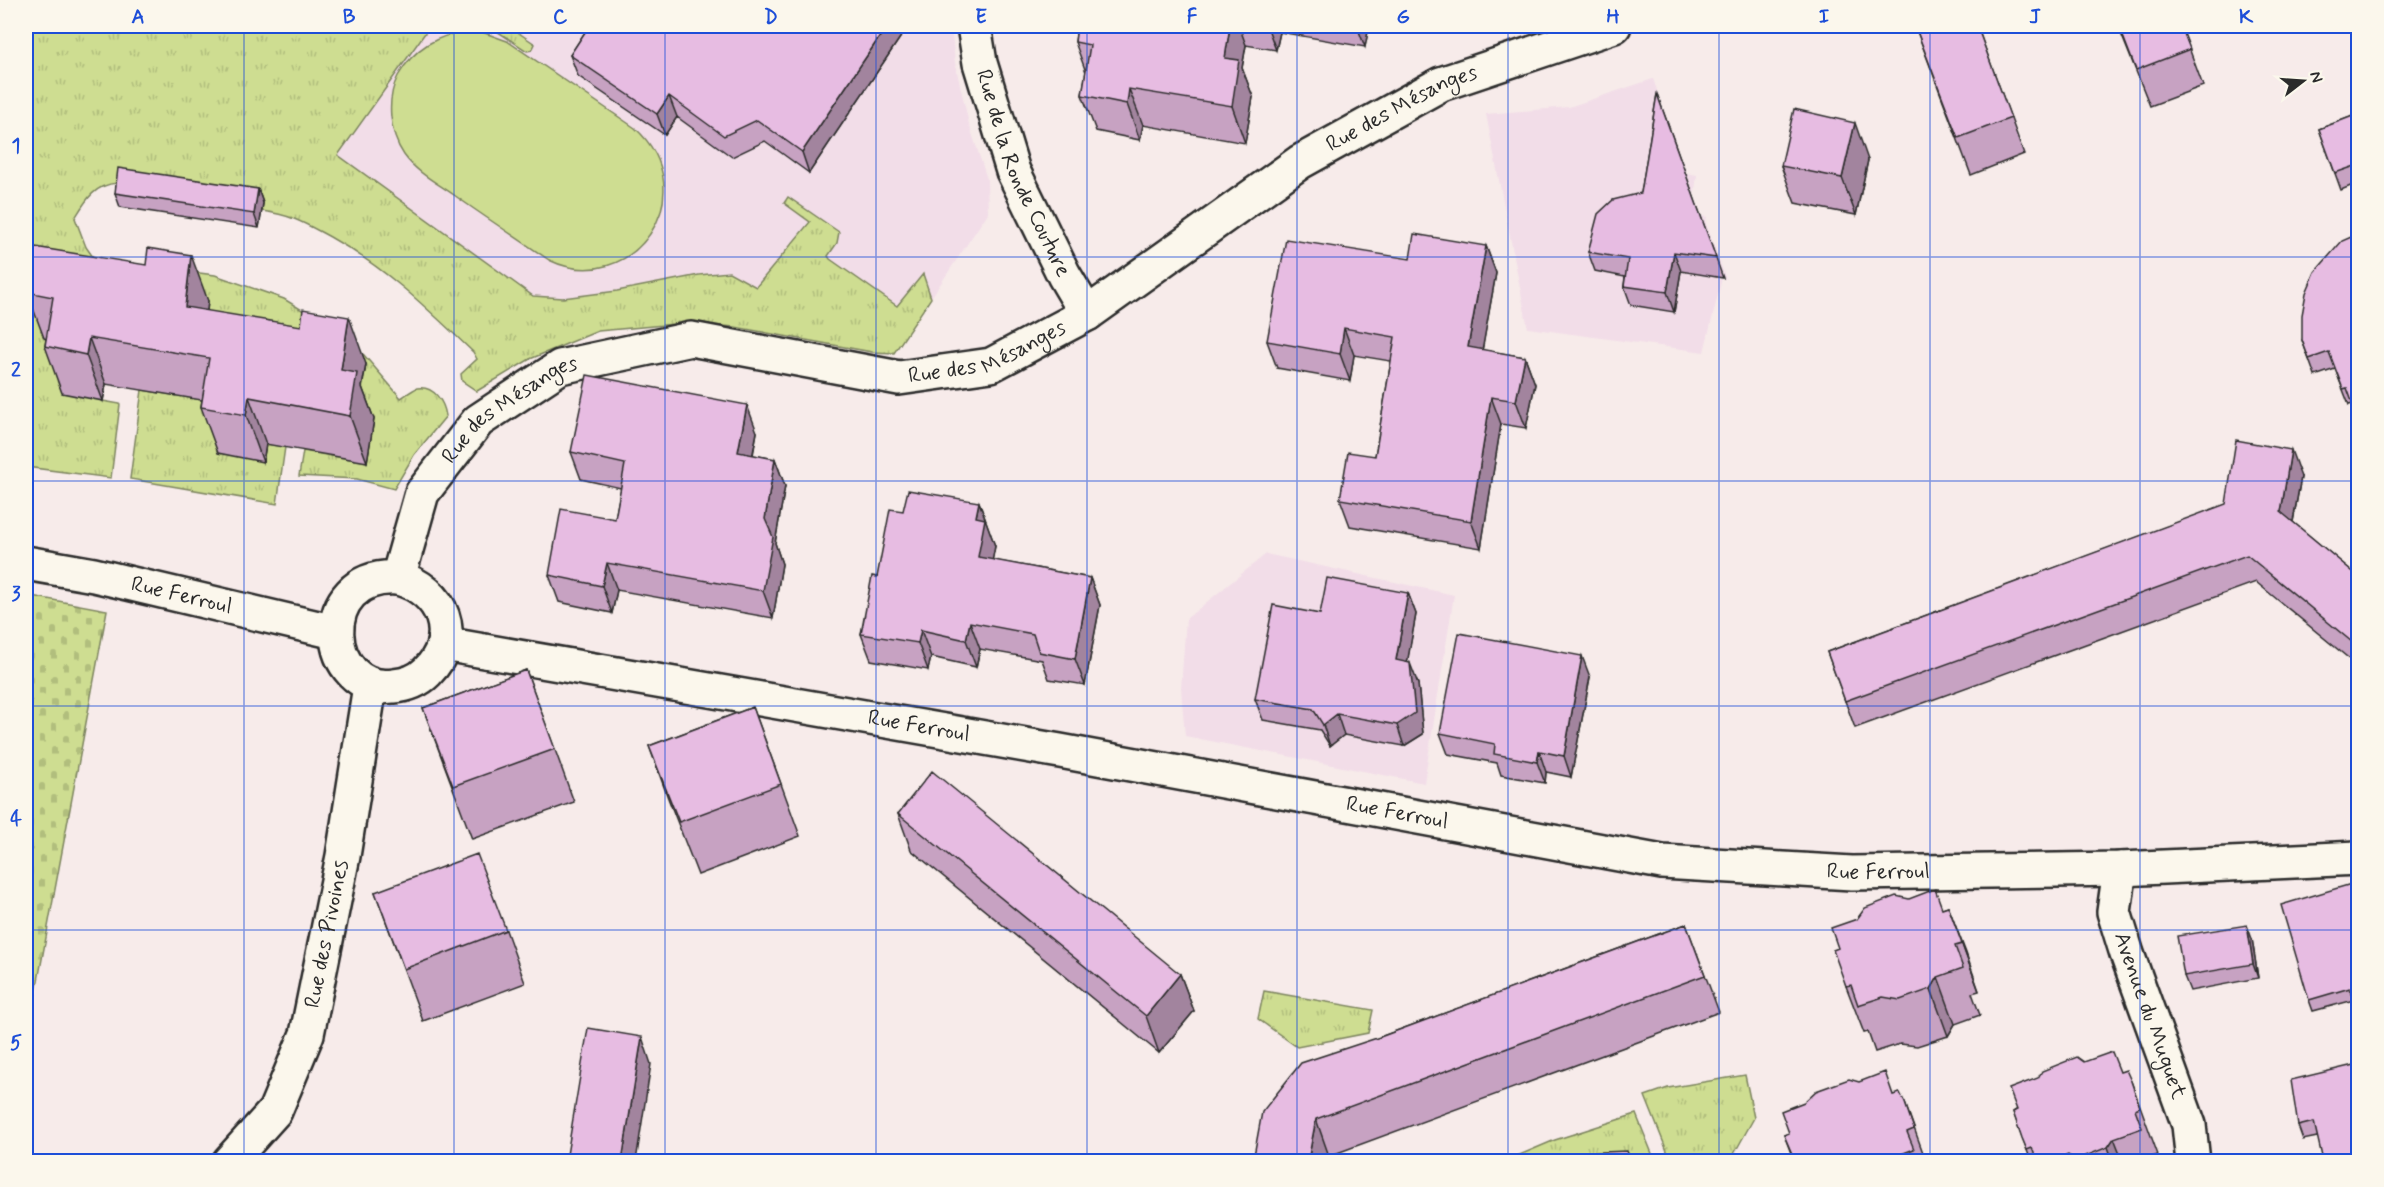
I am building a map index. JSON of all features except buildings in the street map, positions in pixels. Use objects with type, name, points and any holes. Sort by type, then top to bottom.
[{"type":"street","name":"Rue de la Ronde Couture","points":[[975,26],[980,63],[1013,171],[1064,275],[1087,314]]},
{"type":"street","name":"Rue des Mésanges","points":[[398,578],[422,493],[478,421],[560,367],[691,339],[899,378],[991,365],[1087,314],[1300,162],[1441,84],[1604,27]]},
{"type":"street","name":"Rue Ferroul","points":[[26,563],[94,575],[336,632]]},
{"type":"street","points":[[398,578],[413,582],[429,593],[440,608],[445,627],[444,644],[435,663],[422,677],[405,685],[370,686],[352,671],[340,656],[336,632],[337,618],[345,601],[358,587],[375,579],[398,578]]},
{"type":"street","name":"Rue Ferroul","points":[[444,644],[1060,751],[1662,862],[1852,873],[2120,869],[2358,858]]},
{"type":"street","name":"Rue des Pivoines","points":[[230,1161],[275,1112],[307,1034],[343,856],[370,686]]},
{"type":"street","name":"Avenue du Muguet","points":[[2120,869],[2114,912],[2188,1125],[2193,1161]]},
{"type":"shaded area","points":[[89,26],[951,26],[955,63],[969,124],[987,179],[988,213],[894,353],[872,352],[735,327],[686,323],[598,331],[556,346],[508,371]]},
{"type":"shaded area","points":[[1653,79],[1686,173],[1697,175],[1692,214],[1707,217],[1706,223],[1726,279],[1722,278],[1704,352],[1528,328],[1486,114],[1569,107]]},
{"type":"shaded area","points":[[1266,554],[1454,595],[1424,783],[1185,736],[1181,688],[1186,619]]},
{"type":"green space","points":[[26,26],[430,26],[338,155],[533,296],[563,298],[729,272],[756,287],[810,222],[784,203],[788,197],[839,232],[837,243],[828,256],[830,259],[897,306],[923,274],[931,298],[894,353],[872,352],[735,327],[686,323],[598,331],[530,359],[477,391],[462,381],[461,374],[477,359],[473,352],[388,275],[330,237],[290,217],[262,211],[263,203],[117,183],[109,184],[92,194],[75,218],[86,247],[93,257],[121,263],[215,275],[284,299],[327,325],[364,355],[401,398],[417,388],[433,392],[443,405],[446,416],[414,455],[394,489],[357,479],[299,476],[303,451],[367,462],[358,416],[366,364],[70,343],[103,401],[120,404],[111,478],[26,467],[29,439],[26,424]]},
{"type":"green space","points":[[489,26],[511,26],[535,44],[532,50],[527,51]]},
{"type":"green space","points":[[468,31],[482,32],[507,41],[635,128],[655,154],[664,182],[661,209],[650,234],[632,253],[608,266],[579,269],[549,260],[427,177],[404,155],[395,137],[391,116],[392,95],[398,76],[411,58],[427,44],[446,36]]},
{"type":"green space","points":[[142,390],[226,404],[266,444],[285,447],[277,504],[130,479]]},
{"type":"green space","points":[[26,595],[107,610],[26,1045]]},
{"type":"green space","points":[[1264,991],[1373,1010],[1368,1033],[1297,1047],[1258,1019]]},
{"type":"green space","points":[[1745,1075],[1754,1118],[1730,1161],[1671,1161],[1645,1096],[1668,1088]]},
{"type":"green space","points":[[1636,1114],[1655,1161],[1503,1162],[1555,1140]]}]
